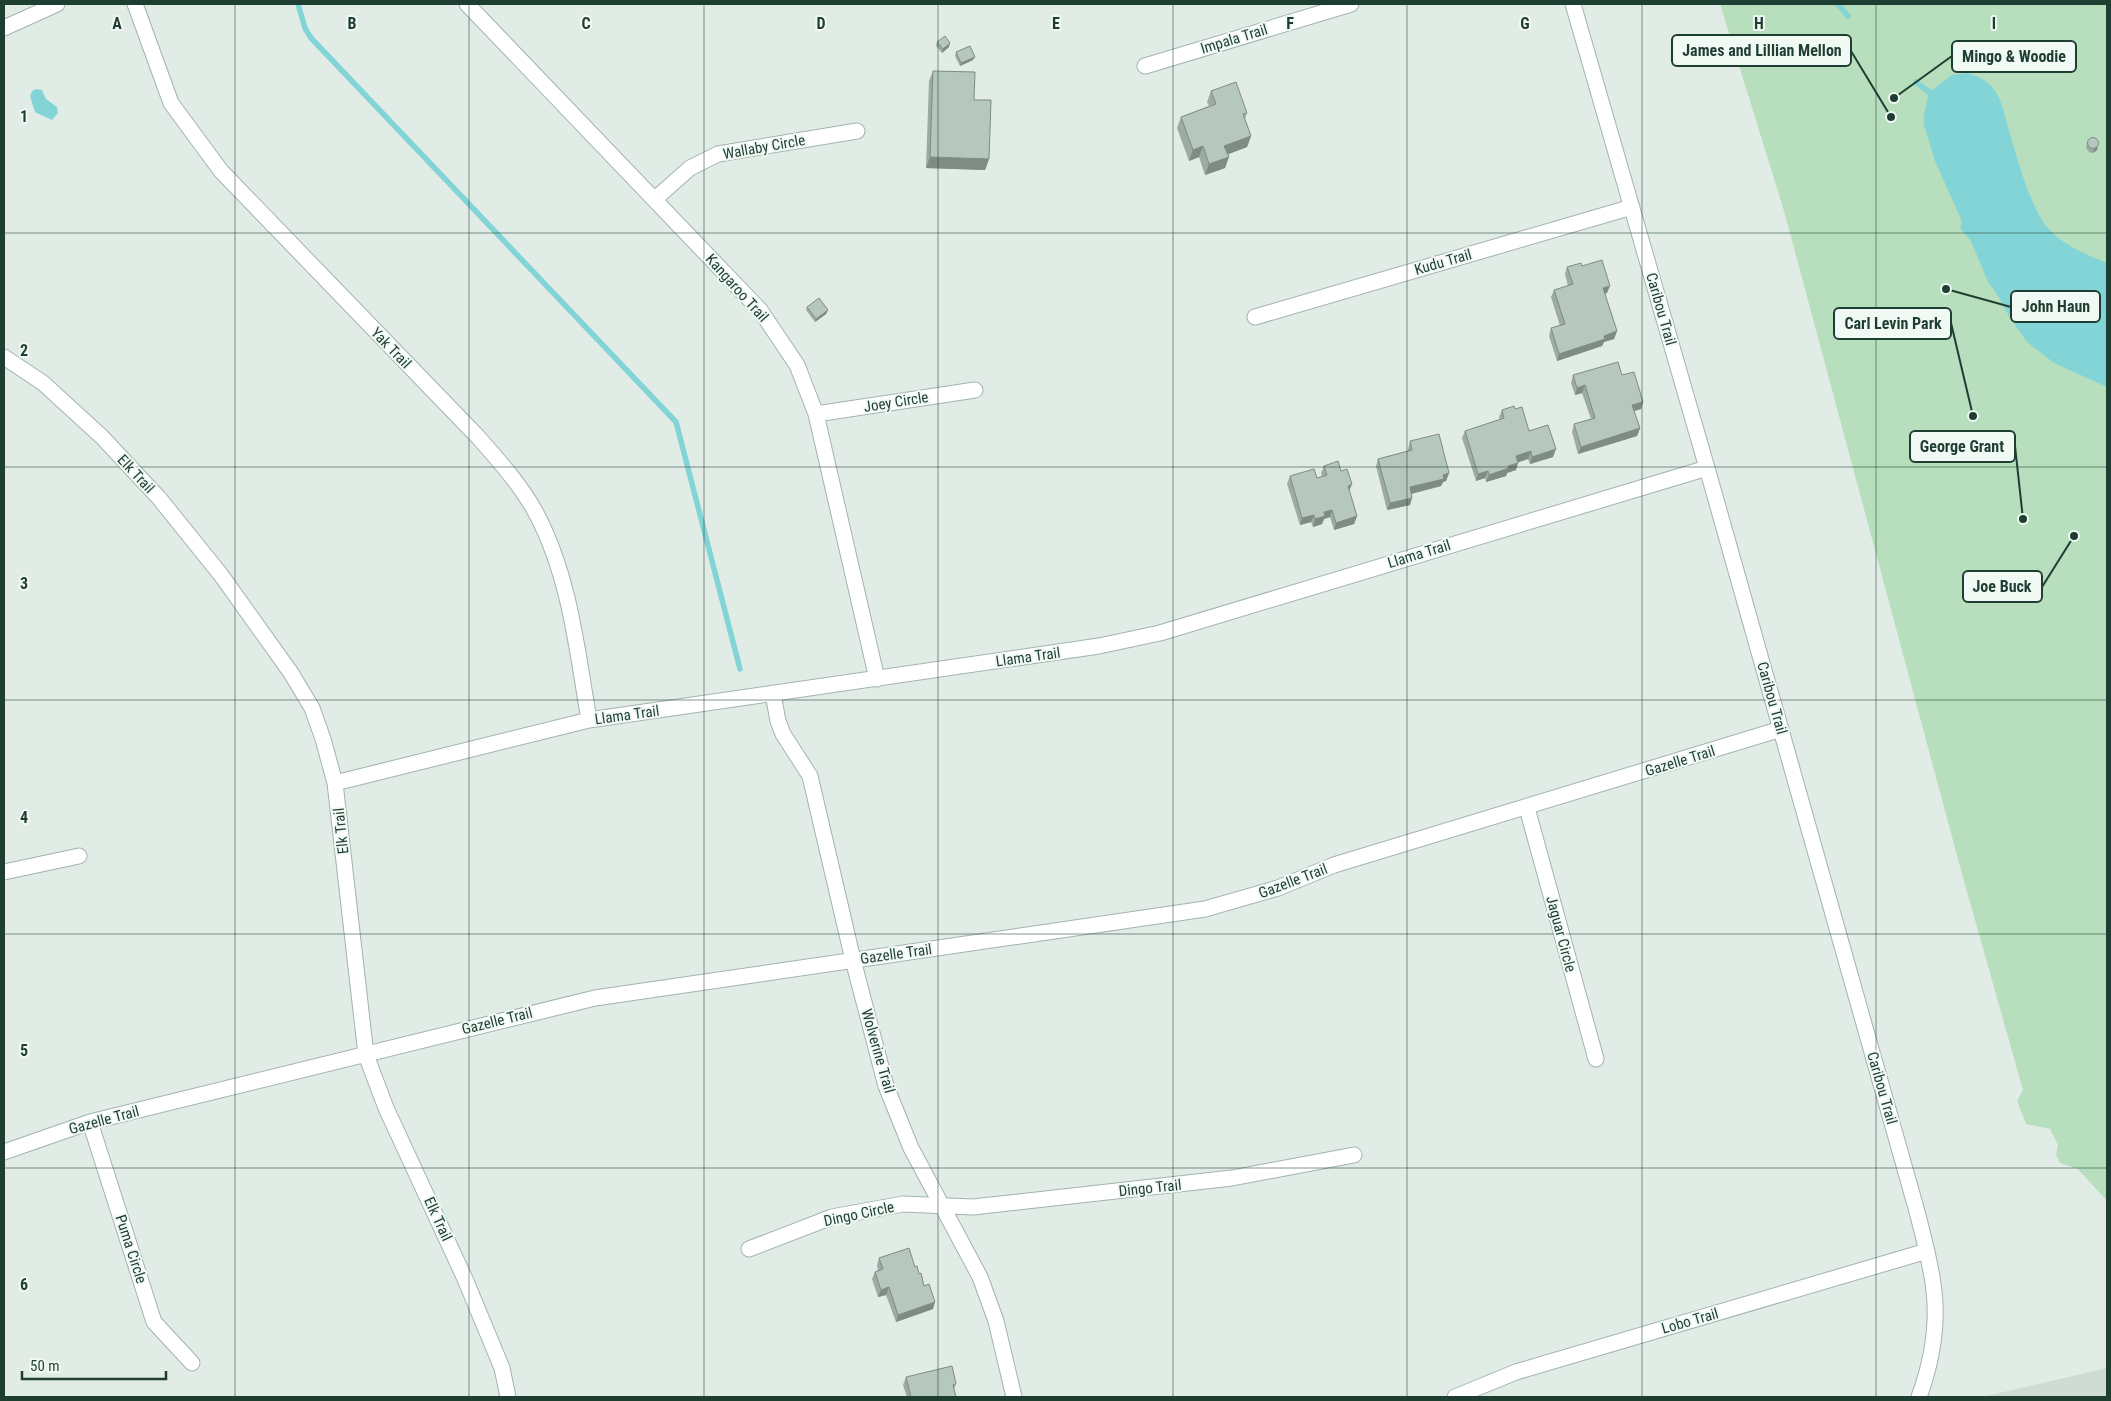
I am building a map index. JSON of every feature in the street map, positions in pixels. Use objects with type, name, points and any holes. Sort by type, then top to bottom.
[{"type":"street","points":[[4,28],[57,4]]},
{"type":"street","name":"Yak Trail","points":[[135,4],[170,103],[221,172],[478,437],[509,472],[536,513],[554,554],[568,597],[589,720]]},
{"type":"street","name":"Kangaroo Trail","points":[[467,4],[760,310],[797,364],[816,414],[877,679]]},
{"type":"street","name":"Impala Trail","points":[[1145,66],[1351,4]]},
{"type":"street","name":"Caribou Trail","points":[[1573,4],[1707,468],[1914,1199],[1927,1251],[1934,1292],[1934,1325],[1931,1356],[1919,1397]]},
{"type":"street","name":"Wallaby Circle","points":[[655,199],[690,168],[718,154],[857,131]]},
{"type":"street","name":"Kudu Trail","points":[[1255,317],[1632,207]]},
{"type":"street","name":"Elk Trail","points":[[4,357],[43,383],[102,437],[158,498],[221,575],[291,673],[312,708],[335,783],[366,1055],[386,1108],[466,1279],[502,1368],[508,1397]]},
{"type":"street","name":"Joey Circle","points":[[816,414],[975,390]]},
{"type":"street","name":"Llama Trail","points":[[335,783],[589,720],[1099,646],[1160,632],[1707,468]]},
{"type":"street","name":"Wolverine Trail","points":[[773,694],[778,721],[783,734],[810,776],[821,816],[853,960],[886,1086],[911,1148],[980,1277],[996,1322],[1014,1397]]},
{"type":"street","name":"Gazelle Trail","points":[[4,1152],[90,1122],[595,998],[1205,909],[1278,888],[1334,865],[1527,808],[1781,729]]},
{"type":"street","name":"Jaguar Circle","points":[[1527,808],[1596,1059]]},
{"type":"street","points":[[4,872],[79,856]]},
{"type":"street","name":"Puma Circle","points":[[90,1122],[154,1322],[192,1363]]},
{"type":"street","name":"Dingo Trail","points":[[944,1207],[973,1207],[1232,1178],[1354,1155]]},
{"type":"street","name":"Dingo Circle","points":[[749,1249],[832,1218],[904,1204],[944,1207]]},
{"type":"street","name":"Lobo Trail","points":[[1455,1397],[1516,1372],[1927,1251]]},
{"type":"shaded area","points":[[2107,1368],[2107,1397],[1982,1397]]},
{"type":"green space","points":[[1720,4],[2107,4],[2107,1201],[2078,1169],[2060,1163],[2056,1155],[2058,1145],[2050,1129],[2026,1124],[2017,1101],[2023,1090],[1962,874],[1784,211]]},
{"type":"water","points":[[1967,73],[1979,77],[1993,87],[1998,95],[2027,188],[2042,220],[2062,241],[2089,256],[2107,263],[2107,387],[2054,363],[2027,342],[1989,284],[1971,241],[1960,228],[1962,222],[1935,161],[1924,125],[1924,115],[1929,92],[1952,75]]},
{"type":"water","points":[[36,89],[42,90],[46,99],[57,107],[58,113],[52,120],[35,112],[30,96],[32,91]]},
{"type":"building","points":[[945,36],[950,43],[943,49],[937,42]]},
{"type":"building","points":[[970,46],[975,57],[961,63],[956,52]]},
{"type":"building","points":[[933,71],[975,72],[974,100],[991,100],[989,159],[930,157]]},
{"type":"building","points":[[1236,82],[1247,113],[1243,114],[1251,136],[1224,146],[1229,157],[1209,164],[1203,146],[1193,150],[1181,117],[1216,104],[1211,91]]},
{"type":"building","points":[[2091,138],[2095,138],[2098,143],[2097,147],[2091,148],[2088,145],[2088,141]]},
{"type":"building","points":[[1602,260],[1610,286],[1603,288],[1617,331],[1604,336],[1605,339],[1559,354],[1551,328],[1565,324],[1554,290],[1573,284],[1567,267],[1581,263],[1582,266]]},
{"type":"building","points":[[819,298],[828,310],[816,319],[807,307]]},
{"type":"building","points":[[1618,362],[1622,375],[1634,372],[1643,402],[1632,405],[1640,428],[1581,447],[1574,424],[1595,418],[1585,385],[1577,388],[1573,375]]},
{"type":"building","points":[[1514,406],[1515,409],[1522,407],[1529,431],[1548,425],[1556,449],[1532,457],[1531,451],[1516,456],[1518,463],[1508,466],[1509,468],[1489,475],[1488,471],[1478,474],[1465,431],[1504,418],[1502,410]]},
{"type":"building","points":[[1439,434],[1449,473],[1443,475],[1444,479],[1410,487],[1412,498],[1390,503],[1378,459],[1412,450],[1410,441]]},
{"type":"building","points":[[1338,461],[1341,471],[1347,469],[1352,484],[1348,486],[1357,516],[1336,523],[1332,510],[1324,512],[1325,516],[1315,519],[1314,515],[1302,518],[1290,476],[1314,469],[1317,478],[1327,475],[1324,466]]},
{"type":"building","points":[[909,1248],[915,1267],[917,1266],[919,1274],[921,1273],[924,1286],[929,1284],[935,1302],[898,1315],[889,1287],[881,1290],[875,1272],[883,1269],[879,1258]]},
{"type":"building","points":[[952,1366],[956,1384],[953,1385],[956,1397],[911,1397],[906,1377]]},
{"type":"waterway","points":[[298,4],[305,28],[311,38],[676,422],[740,669]]},
{"type":"waterway","points":[[1838,4],[1848,16]]},
{"type":"waterway","points":[[1916,82],[1929,92],[1932,97]]},
{"type":"place","name":"Mingo & Woodie","points":[[1894,98]]},
{"type":"place","name":"James and Lillian Mellon","points":[[1891,117]]},
{"type":"place","name":"John Haun","points":[[1946,289]]},
{"type":"place","name":"Carl Levin Park","points":[[1973,416]]},
{"type":"place","name":"George Grant","points":[[2023,519]]},
{"type":"place","name":"Joe Buck","points":[[2074,536]]}]
